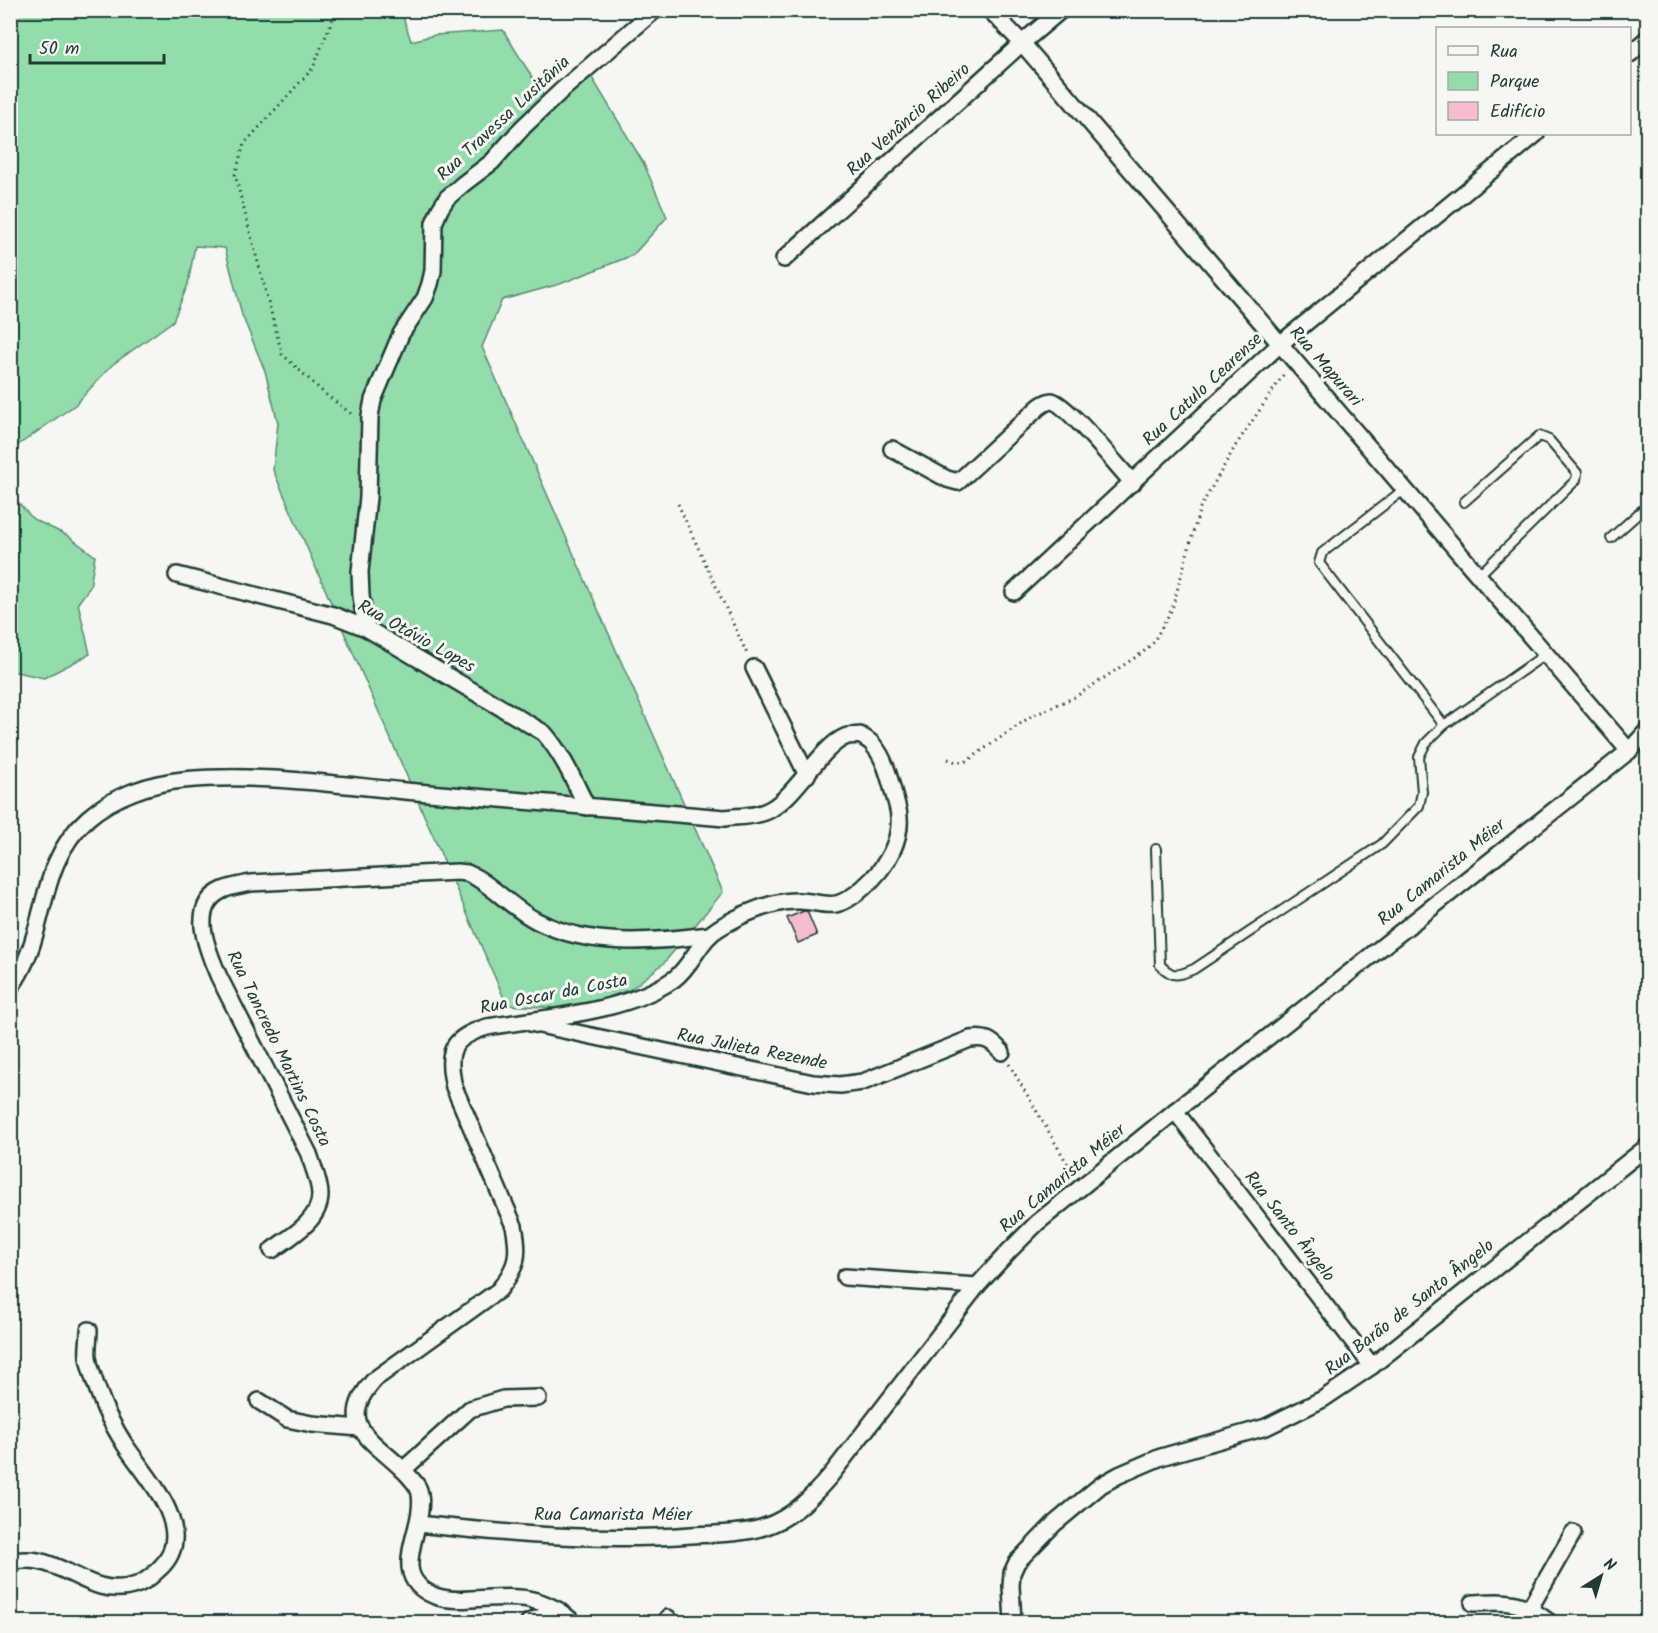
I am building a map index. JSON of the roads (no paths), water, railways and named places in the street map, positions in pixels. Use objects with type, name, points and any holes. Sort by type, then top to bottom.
[{"type":"street","name":"Rua Travessa Lusitânia","points":[[366,628],[360,572],[368,497],[369,427],[373,400],[401,334],[425,298],[430,284],[433,271],[434,224],[440,209],[447,198],[492,162],[523,127],[561,91],[655,10]]},
{"type":"street","name":"Rua Mapurari","points":[[990,10],[1022,43],[1629,751]]},
{"type":"street","name":"Rua Venâncio Ribeiro","points":[[784,259],[1061,10]]},
{"type":"street","points":[[1631,52],[1647,38]]},
{"type":"street","name":"Rua Catulo Cearense","points":[[1014,592],[1280,344],[1535,135]]},
{"type":"street","points":[[891,449],[947,479],[958,482],[1039,407],[1046,402],[1052,402],[1067,411],[1133,483]]},
{"type":"street","name":"Rua Otávio Lopes","points":[[177,575],[324,613],[366,628],[544,733],[567,765],[587,807]]},
{"type":"street","points":[[754,668],[807,775]]},
{"type":"street","name":"Rua Camarista Méier","points":[[418,1524],[516,1535],[645,1539],[762,1528],[786,1517],[810,1499],[831,1475],[977,1286],[1037,1223],[1629,751],[1647,730]]},
{"type":"street","name":"Rua Oscar da Costa","points":[[10,988],[19,976],[33,941],[53,868],[62,848],[90,816],[116,800],[152,785],[184,780],[268,778],[725,818],[750,816],[769,811],[787,797],[830,749],[846,737],[860,735],[874,745],[884,764],[898,811],[897,836],[893,850],[874,879],[845,901],[828,905],[799,901],[775,904],[747,914],[710,935],[677,977],[653,992],[629,1001],[487,1027],[462,1036],[450,1055],[454,1087],[514,1226],[518,1245],[517,1262],[499,1290],[375,1379],[365,1390],[358,1403],[356,1416],[360,1428]]},
{"type":"street","name":"Rua Tancredo Martins Costa","points":[[272,1250],[301,1229],[315,1214],[320,1196],[309,1154],[208,952],[203,910],[211,898],[224,890],[251,883],[457,872],[467,873],[477,878],[538,922],[564,931],[631,942],[710,935]]},
{"type":"street","name":"Rua Julieta Rezende","points":[[521,1021],[801,1081],[840,1085],[863,1082],[970,1039],[983,1037],[991,1041],[1002,1052]]},
{"type":"street","name":"Rua Santo Ângelo","points":[[1175,1111],[1372,1366]]},
{"type":"street","name":"Rua Barão de Santo Ângelo","points":[[1013,1623],[1011,1586],[1012,1573],[1017,1562],[1054,1524],[1101,1485],[1119,1474],[1161,1457],[1266,1427],[1323,1399],[1372,1366],[1647,1146]]},
{"type":"street","points":[[845,1277],[977,1286]]},
{"type":"street","points":[[10,1561],[26,1559],[40,1561],[94,1585],[117,1589],[134,1586],[150,1578],[171,1553],[174,1537],[172,1520],[160,1494],[124,1443],[102,1402],[88,1357],[89,1330]]},
{"type":"street","points":[[403,1470],[470,1409],[502,1399],[538,1398]]},
{"type":"street","points":[[259,1401],[287,1419],[360,1428],[416,1484],[420,1495],[418,1524],[410,1554],[409,1568],[414,1579],[423,1589],[436,1596],[455,1600],[531,1598],[558,1610],[573,1623]]},
{"type":"street","points":[[1530,1608],[1573,1533]]},
{"type":"street","points":[[1473,1603],[1513,1603],[1530,1608],[1549,1623]]},
{"type":"street","points":[[529,1623],[558,1610]]},
{"type":"lane","points":[[1464,502],[1539,436],[1549,440],[1577,473],[1576,480],[1479,576]]},
{"type":"lane","points":[[1406,490],[1322,553],[1319,563],[1444,725]]},
{"type":"lane","points":[[1611,538],[1647,505]]},
{"type":"lane","points":[[1156,849],[1160,965],[1167,973],[1180,975],[1194,969],[1382,844],[1419,806],[1422,792],[1419,757],[1426,743],[1444,725],[1546,654]]}]
